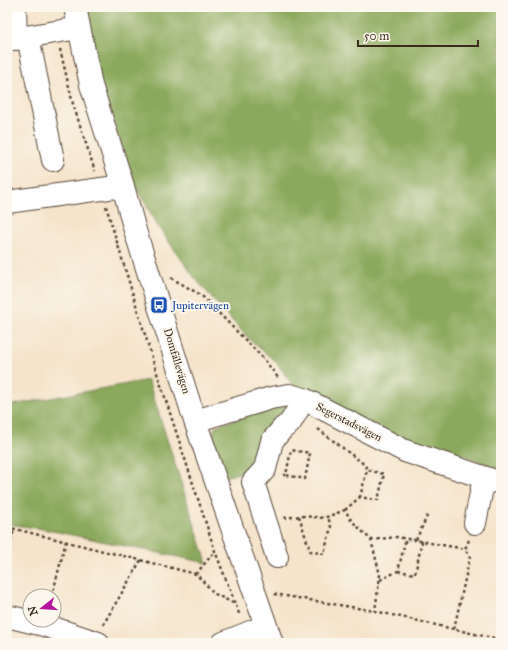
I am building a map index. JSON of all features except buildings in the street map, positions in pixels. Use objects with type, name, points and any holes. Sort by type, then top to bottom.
[{"type":"street","points":[[14,7],[17,39],[53,160]]},
{"type":"street","name":"Domfällevägen","points":[[75,7],[90,85],[123,186],[134,227],[261,634]]},
{"type":"street","points":[[17,39],[78,28]]},
{"type":"street","points":[[7,202],[123,186]]},
{"type":"street","points":[[195,420],[271,398],[296,402],[272,441],[269,456],[262,471],[253,482],[277,557]]},
{"type":"street","name":"Segerstadsvägen","points":[[296,402],[405,451],[493,480]]},
{"type":"street","points":[[475,523],[493,480]]},
{"type":"street","points":[[7,616],[44,625],[96,642]]},
{"type":"street","points":[[223,643],[261,634]]},
{"type":"path","points":[[169,272],[171,279],[201,295],[274,371],[296,402],[365,465],[367,470],[360,497],[345,510],[328,517],[299,516],[266,522]]},
{"type":"path","points":[[154,364],[216,551],[261,634]]},
{"type":"path","points":[[262,471],[305,479],[310,453],[291,450],[286,475]]},
{"type":"path","points":[[360,497],[378,500],[384,474],[367,470]]},
{"type":"path","points":[[345,510],[351,520],[371,540],[380,580],[375,611]]},
{"type":"path","points":[[416,540],[428,514]]},
{"type":"path","points":[[299,516],[310,551],[324,554],[331,527],[328,517]]},
{"type":"path","points":[[465,549],[475,523]]},
{"type":"path","points":[[7,558],[14,529]]},
{"type":"path","points":[[371,540],[388,537],[406,538],[465,549],[470,557],[454,629]]},
{"type":"path","points":[[398,571],[406,538]]},
{"type":"path","points":[[54,588],[66,541]]},
{"type":"path","points":[[380,580],[398,571],[415,574],[422,542]]},
{"type":"path","points":[[196,574],[216,551]]},
{"type":"path","points":[[96,642],[141,560]]},
{"type":"green space","points":[[87,7],[501,7],[501,470],[466,456],[401,440],[293,386],[276,362],[250,340],[225,313],[194,277],[159,228],[135,186],[103,92],[91,41]]},
{"type":"green space","points":[[148,380],[207,563],[43,529],[7,524],[7,406]]},
{"type":"green space","points":[[284,404],[289,407],[257,468],[225,477],[212,434],[216,426]]},
{"type":"place","name":"Jupitervägen","points":[[159,305]]}]
